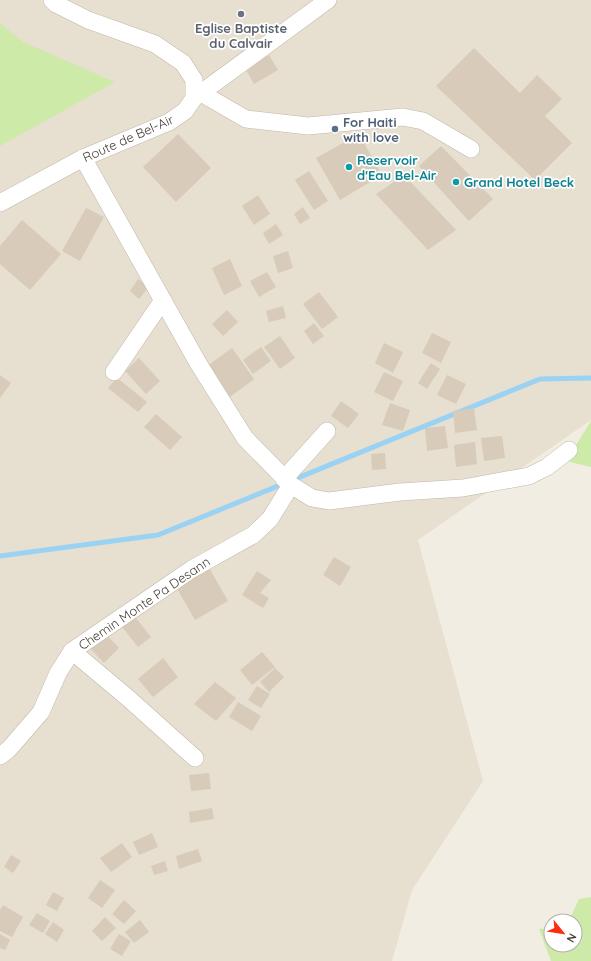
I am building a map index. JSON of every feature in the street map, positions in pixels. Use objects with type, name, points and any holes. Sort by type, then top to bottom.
[{"type":"street","points":[[52,0],[56,4],[88,20],[155,44],[184,63],[194,80],[198,95],[246,119],[308,126],[403,117],[423,121],[471,149]]},
{"type":"street","name":"Route de Bel-Air","points":[[0,203],[83,158],[169,122],[185,111],[198,95],[328,0]]},
{"type":"street","points":[[83,158],[198,363],[245,438],[288,482],[312,498],[329,501],[400,492],[463,488],[529,476],[547,467],[569,450]]},
{"type":"street","points":[[114,372],[163,300]]},
{"type":"street","name":"Chemin Monte Pa Desann","points":[[0,756],[9,749],[41,712],[58,672],[72,651],[192,569],[253,535],[270,519],[288,482],[327,431]]},
{"type":"street","points":[[72,651],[128,698],[195,758]]},
{"type":"shaded area","points":[[0,0],[591,0],[591,420],[418,540],[483,781],[412,890],[392,961],[0,961]]},
{"type":"green space","points":[[0,23],[23,42],[115,82],[0,146]]},
{"type":"green space","points":[[591,421],[591,467],[566,461]]},
{"type":"green space","points":[[591,897],[591,961],[551,961],[548,953],[583,953],[583,913],[573,913],[579,899]]},
{"type":"green space","points":[[539,929],[543,929],[543,940]]},
{"type":"building","points":[[474,48],[520,93],[537,75],[562,99],[545,116],[572,143],[535,180],[436,86]]},
{"type":"building","points":[[269,55],[278,70],[254,84],[246,70]]},
{"type":"building","points":[[178,134],[211,168],[176,202],[143,167]]},
{"type":"building","name":"Reservoir d'Eau Bel-Air","points":[[359,134],[382,175],[340,200],[316,158]]},
{"type":"building","name":"Grand Hotel Beck","points":[[441,146],[493,199],[469,221],[419,166]]},
{"type":"building","points":[[309,171],[328,201],[314,210],[295,180]]},
{"type":"building","points":[[404,175],[456,230],[428,250],[376,194]]},
{"type":"building","points":[[258,195],[270,214],[254,225],[242,206]]},
{"type":"building","points":[[303,207],[310,218],[300,224],[294,214]]},
{"type":"building","points":[[86,208],[104,217],[80,261],[62,251]]},
{"type":"building","points":[[22,220],[61,254],[30,290],[0,264],[0,246]]},
{"type":"building","points":[[276,224],[283,235],[269,244],[263,233]]},
{"type":"building","points":[[288,251],[293,268],[278,273],[273,256]]},
{"type":"building","points":[[230,259],[242,286],[224,295],[212,268]]},
{"type":"building","points":[[267,272],[276,287],[259,297],[250,281]]},
{"type":"building","points":[[138,279],[149,287],[139,299],[130,291]]},
{"type":"building","points":[[319,292],[338,317],[322,329],[303,304]]},
{"type":"building","points":[[283,306],[286,318],[269,322],[266,311]]},
{"type":"building","points":[[227,310],[238,322],[223,336],[212,324]]},
{"type":"building","points":[[314,323],[324,336],[313,344],[304,331]]},
{"type":"building","points":[[432,333],[451,342],[441,363],[422,353]]},
{"type":"building","points":[[280,336],[295,358],[280,369],[264,347]]},
{"type":"building","points":[[384,343],[403,352],[393,373],[375,363]]},
{"type":"building","points":[[261,347],[271,361],[253,374],[243,360]]},
{"type":"building","points":[[232,348],[254,379],[230,397],[207,366]]},
{"type":"building","points":[[139,358],[160,381],[146,394],[125,371]]},
{"type":"building","points":[[431,363],[440,369],[427,389],[418,383]]},
{"type":"building","points":[[384,372],[403,381],[393,401],[374,392]]},
{"type":"building","points":[[0,375],[11,383],[0,398]]},
{"type":"building","points":[[447,375],[466,384],[456,404],[437,395]]},
{"type":"building","points":[[117,378],[147,402],[138,412],[108,388]]},
{"type":"building","points":[[341,401],[359,414],[348,428],[331,416]]},
{"type":"building","points":[[390,403],[410,410],[403,431],[382,425]]},
{"type":"building","points":[[474,408],[477,430],[455,433],[453,411]]},
{"type":"building","points":[[156,414],[182,437],[170,450],[144,427]]},
{"type":"building","points":[[445,426],[448,448],[427,451],[425,428]]},
{"type":"building","points":[[502,436],[505,458],[484,461],[481,438]]},
{"type":"building","points":[[475,442],[477,464],[456,467],[454,445]]},
{"type":"building","points":[[385,453],[386,469],[372,470],[371,454]]},
{"type":"building","points":[[334,557],[351,567],[340,586],[323,575]]},
{"type":"building","points":[[208,566],[228,601],[195,620],[175,585]]},
{"type":"building","points":[[257,571],[271,580],[260,593],[269,598],[263,608],[242,595]]},
{"type":"building","points":[[132,613],[151,637],[138,647],[119,623]]},
{"type":"building","points":[[104,632],[119,648],[104,663],[89,647]]},
{"type":"building","points":[[262,652],[275,667],[252,685],[240,670]]},
{"type":"building","points":[[163,658],[178,677],[153,697],[138,679]]},
{"type":"building","points":[[275,668],[284,677],[269,692],[260,682]]},
{"type":"building","points":[[215,682],[236,698],[216,721],[194,704]]},
{"type":"building","points":[[257,686],[270,694],[261,708],[248,700]]},
{"type":"building","points":[[238,702],[261,716],[252,731],[229,717]]},
{"type":"building","points":[[209,773],[211,789],[191,791],[189,775]]},
{"type":"building","points":[[212,808],[214,819],[190,823],[189,812]]},
{"type":"building","points":[[152,833],[158,847],[139,855],[133,842]]},
{"type":"building","points":[[122,843],[132,857],[111,872],[100,858]]},
{"type":"building","points":[[198,849],[202,861],[179,869],[176,856]]},
{"type":"building","points":[[11,855],[21,861],[13,873],[4,867]]},
{"type":"building","points":[[165,861],[168,871],[154,875],[151,866]]},
{"type":"building","points":[[100,880],[115,890],[102,908],[88,898]]},
{"type":"building","points":[[53,892],[64,898],[57,911],[46,905]]},
{"type":"building","points":[[124,900],[136,911],[124,924],[112,914]]},
{"type":"building","points":[[3,905],[23,917],[12,937],[0,931],[0,910]]},
{"type":"building","points":[[37,913],[50,921],[43,933],[29,925]]},
{"type":"building","points":[[105,917],[116,928],[102,941],[92,931]]},
{"type":"building","points":[[140,920],[149,932],[134,943],[125,932]]},
{"type":"building","points":[[53,922],[64,930],[57,942],[45,934]]},
{"type":"building","points":[[0,934],[10,940],[5,950],[0,948]]},
{"type":"building","points":[[119,934],[131,941],[122,956],[110,949]]},
{"type":"waterway","points":[[0,556],[158,535],[540,379],[591,378]]},
{"type":"place","name":"Eglise Baptiste du Calvair","points":[[241,14]]},
{"type":"place","name":"For Haiti with love","points":[[335,129]]},
{"type":"place","name":"Reservoir d'Eau Bel-Air","points":[[349,167]]},
{"type":"place","name":"Grand Hotel Beck","points":[[456,182]]}]
